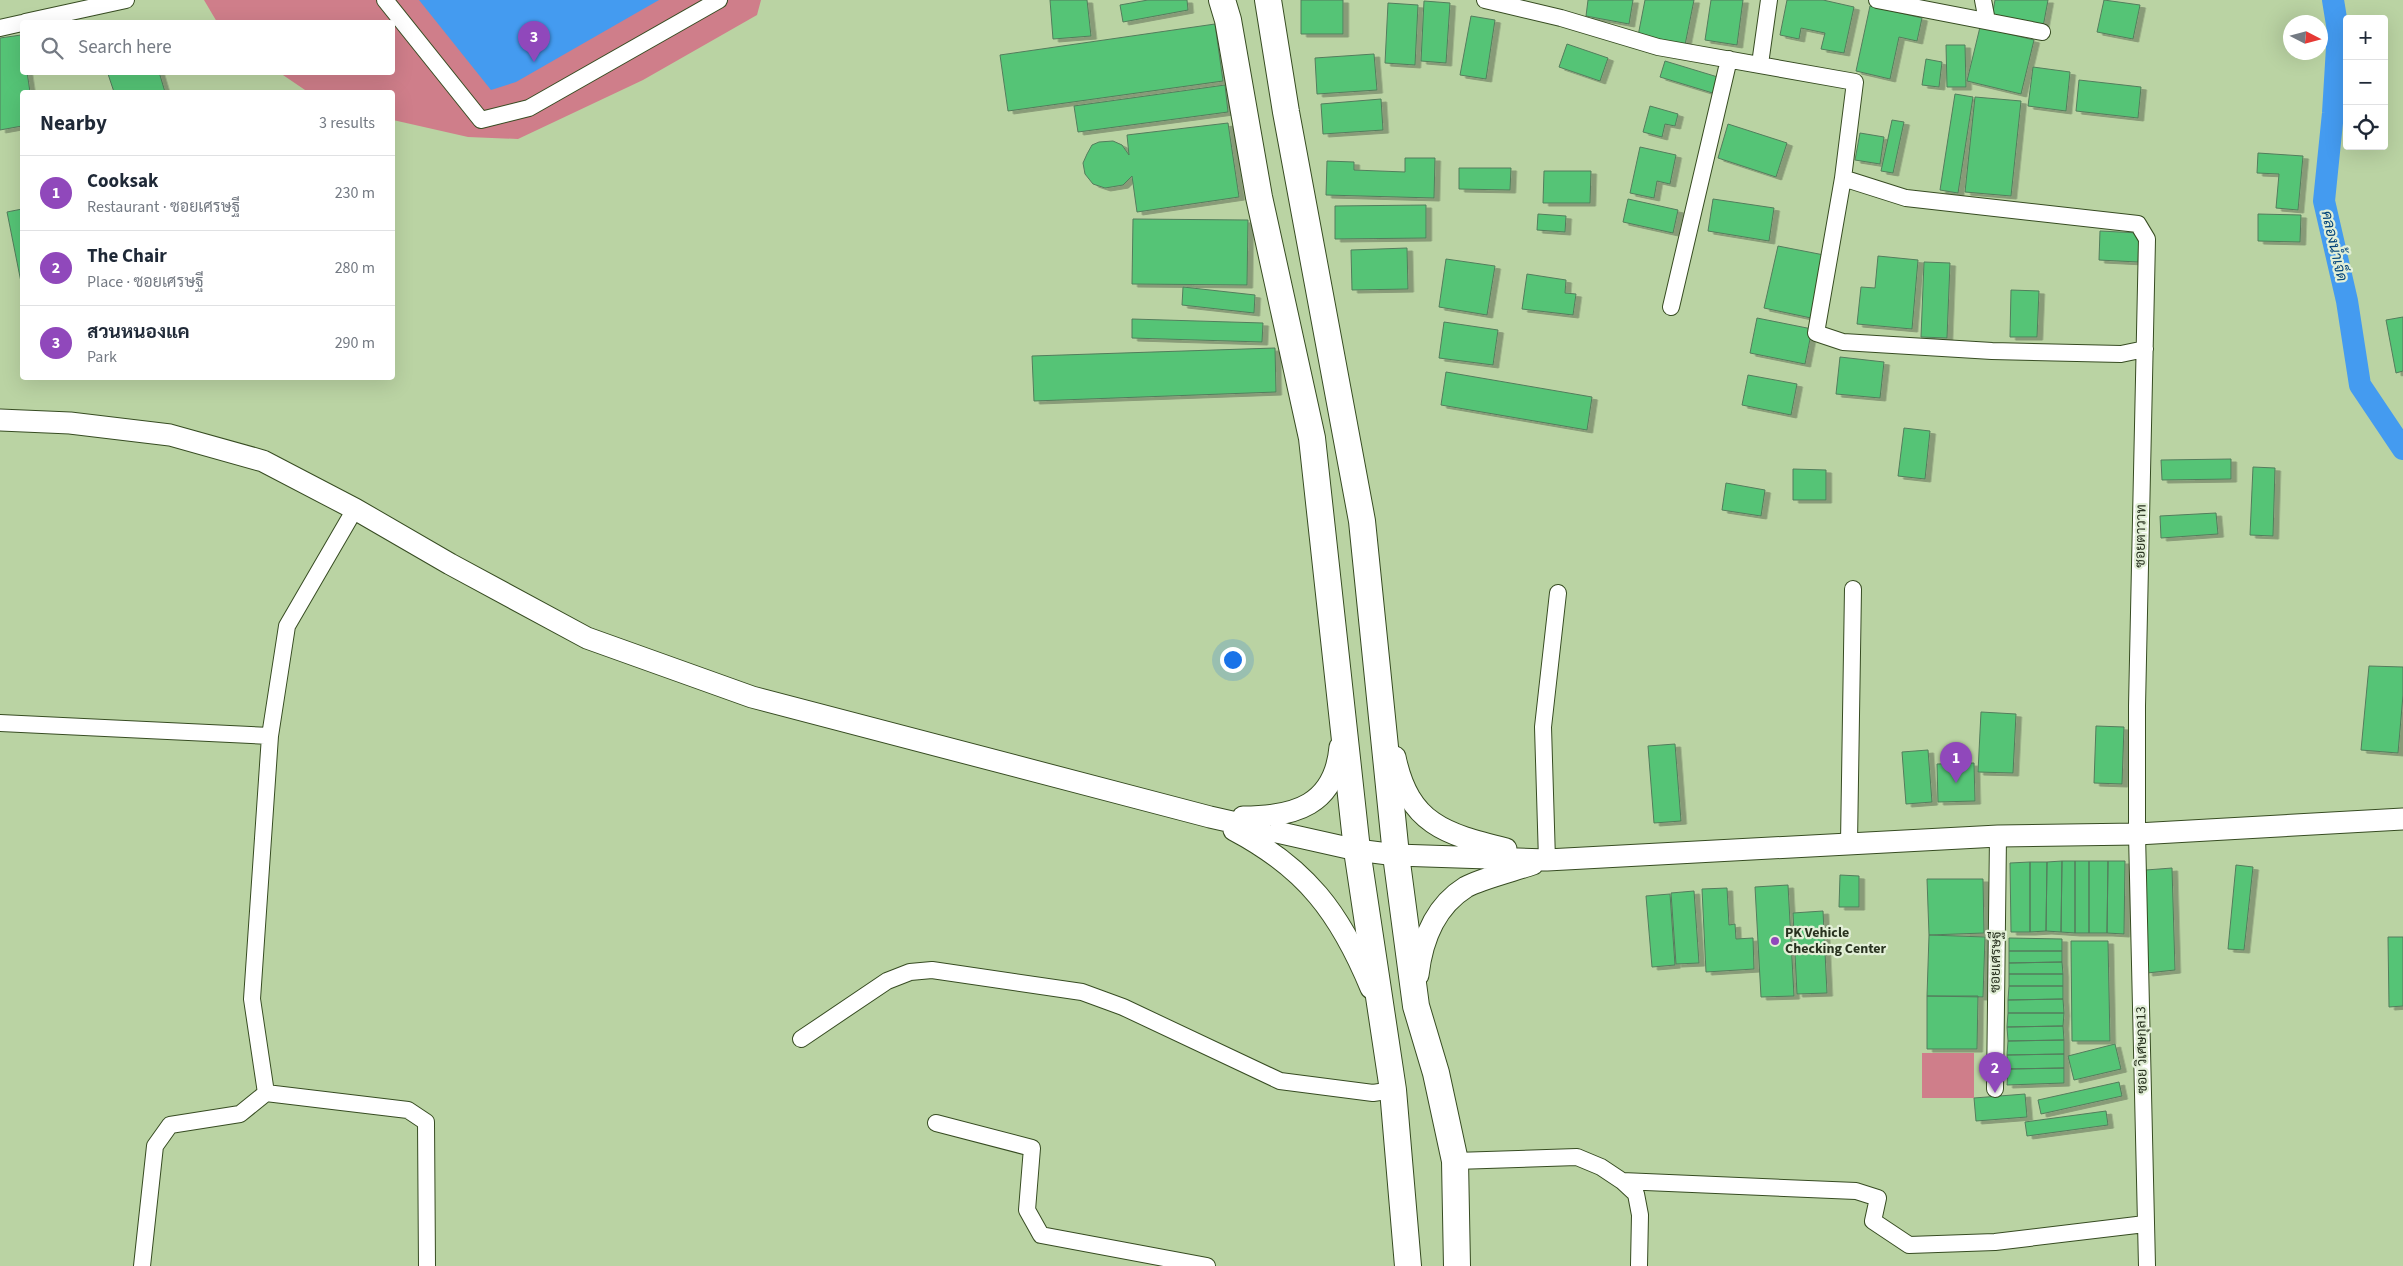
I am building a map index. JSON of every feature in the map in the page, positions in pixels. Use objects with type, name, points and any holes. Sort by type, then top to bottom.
[{"type":"main road","points":[[1222,0],[1228,20],[1259,197],[1312,438],[1357,850],[1393,1090],[1408,1266]]},
{"type":"main road","points":[[1268,0],[1286,112],[1362,521],[1396,855],[1416,1006],[1436,1073],[1455,1161],[1457,1266]]},
{"type":"street","points":[[37,20],[126,0]]},
{"type":"street","points":[[385,0],[481,120],[529,108],[719,0]]},
{"type":"street","points":[[1485,0],[1561,18],[1658,47],[1856,82],[1843,178],[1816,333],[1842,342],[1992,352],[2121,354],[2145,349]]},
{"type":"street","points":[[1760,64],[1769,0]]},
{"type":"street","points":[[1877,0],[2042,32]]},
{"type":"street","points":[[1983,0],[1986,21]]},
{"type":"street","points":[[0,28],[20,24]]},
{"type":"street","points":[[1671,306],[1729,59]]},
{"type":"street","name":"ซอยตาวาท","points":[[1843,178],[1906,198],[2138,224],[2147,239],[2137,696],[2137,834]]},
{"type":"street","points":[[0,420],[70,423],[170,435],[263,461],[355,509],[450,564],[587,638],[734,691],[1210,817],[1357,850],[1396,855],[1547,860],[1998,836],[2137,834],[2403,818]]},
{"type":"street","points":[[266,1093],[252,999],[270,736],[287,626],[355,509]]},
{"type":"street","points":[[1849,843],[1853,589]]},
{"type":"street","points":[[1547,860],[1543,727],[1558,593]]},
{"type":"street","points":[[1379,686],[1400,781],[1415,808],[1439,827],[1468,840],[1547,860]]},
{"type":"street","points":[[1210,817],[1263,817],[1295,810],[1320,797],[1334,779],[1339,762],[1343,716]]},
{"type":"street","points":[[0,724],[270,736]]},
{"type":"street","points":[[1210,817],[1266,847],[1298,874],[1328,906],[1354,946],[1381,1011]]},
{"type":"street","name":"ซอย วิเศษกุล13","points":[[2137,834],[2146,1266]]},
{"type":"street","name":"ซอยเศรษฐี","points":[[1995,1089],[1998,836]]},
{"type":"street","points":[[1416,1006],[1421,950],[1430,926],[1445,906],[1467,886],[1547,860]]},
{"type":"street","points":[[801,1039],[886,981],[910,972],[932,970],[1082,992],[1123,1007],[1280,1081],[1373,1093],[1393,1090]]},
{"type":"street","points":[[142,1266],[155,1146],[170,1125],[240,1114],[266,1093],[408,1110],[426,1122],[427,1266]]},
{"type":"street","points":[[936,1123],[1032,1148],[1027,1210],[1042,1235],[1207,1266]]},
{"type":"street","points":[[1455,1161],[1577,1157],[1601,1167],[1622,1181],[1636,1194],[1640,1215],[1640,1265]]},
{"type":"street","points":[[1622,1181],[1856,1191],[1878,1198],[1873,1221],[1908,1245],[1995,1242],[2144,1224]]},
{"type":"shaded area","points":[[204,0],[761,0],[757,15],[643,80],[518,139],[468,137],[395,120],[395,90],[305,90],[283,75],[395,75],[395,20],[216,20]]},
{"type":"shaded area","points":[[1922,1053],[1974,1053],[1974,1098],[1922,1098]]},
{"type":"water","points":[[419,0],[659,0],[516,82],[491,90]]},
{"type":"building","points":[[1050,0],[1087,0],[1091,36],[1053,39]]},
{"type":"building","points":[[1148,0],[1187,0],[1188,10],[1123,22],[1120,5]]},
{"type":"building","points":[[1301,0],[1343,0],[1343,34],[1301,34]]},
{"type":"building","points":[[1588,0],[1633,0],[1629,24],[1586,16]]},
{"type":"building","points":[[1645,0],[1694,0],[1685,45],[1638,36]]},
{"type":"building","points":[[1711,0],[1743,0],[1737,45],[1705,40]]},
{"type":"building","points":[[1787,0],[1823,0],[1854,7],[1844,53],[1821,49],[1825,33],[1801,28],[1799,39],[1780,35]]},
{"type":"building","points":[[1995,0],[2048,0],[2043,27],[1992,17]]},
{"type":"building","points":[[2104,0],[2140,5],[2133,39],[2097,32]]},
{"type":"building","points":[[1424,1],[1450,3],[1446,63],[1421,61]]},
{"type":"building","points":[[1388,3],[1418,5],[1415,65],[1385,63]]},
{"type":"building","points":[[1870,6],[1922,18],[1917,41],[1899,37],[1890,79],[1856,71]]},
{"type":"building","points":[[1471,16],[1495,20],[1486,79],[1460,75]]},
{"type":"building","points":[[1215,24],[1223,81],[1008,111],[1000,55]]},
{"type":"building","points":[[1980,27],[2034,40],[2021,94],[1967,81]]},
{"type":"building","points":[[20,35],[20,75],[27,75],[30,90],[20,90],[20,126],[0,130],[0,38]]},
{"type":"building","points":[[1567,44],[1608,58],[1600,81],[1559,67]]},
{"type":"building","points":[[1946,45],[1965,45],[1966,87],[1947,87]]},
{"type":"building","points":[[1374,54],[1377,90],[1317,94],[1315,58]]},
{"type":"building","points":[[1926,59],[1942,62],[1939,87],[1922,85]]},
{"type":"building","points":[[1665,61],[1721,78],[1716,94],[1660,77]]},
{"type":"building","points":[[2033,67],[2070,72],[2066,111],[2028,106]]},
{"type":"building","points":[[108,75],[160,75],[164,90],[113,90]]},
{"type":"building","points":[[2079,80],[2141,87],[2138,118],[2076,111]]},
{"type":"building","points":[[1225,85],[1228,112],[1078,132],[1074,106]]},
{"type":"building","points":[[1955,94],[1973,97],[1958,193],[1940,190]]},
{"type":"building","points":[[1975,97],[2021,101],[2011,196],[1965,192]]},
{"type":"building","points":[[1381,99],[1383,130],[1323,134],[1321,104]]},
{"type":"building","points":[[1650,106],[1678,114],[1675,126],[1665,124],[1662,137],[1643,132]]},
{"type":"building","points":[[1892,120],[1904,122],[1893,173],[1881,171]]},
{"type":"building","points":[[1228,123],[1239,197],[1137,212],[1132,176],[1123,185],[1105,188],[1093,184],[1085,174],[1083,163],[1092,145],[1099,142],[1113,141],[1122,145],[1129,155],[1127,135]]},
{"type":"building","points":[[1728,124],[1787,143],[1776,177],[1718,158]]},
{"type":"building","points":[[1860,133],[1884,137],[1880,164],[1855,160]]},
{"type":"building","points":[[1640,147],[1676,155],[1670,184],[1657,181],[1654,198],[1630,193]]},
{"type":"building","points":[[2258,153],[2303,156],[2298,210],[2276,208],[2279,174],[2257,173]]},
{"type":"building","points":[[1405,158],[1435,158],[1434,198],[1326,195],[1327,161],[1354,162],[1354,170],[1405,172]]},
{"type":"building","points":[[1459,168],[1511,168],[1510,190],[1459,189]]},
{"type":"building","points":[[1544,171],[1591,171],[1590,203],[1543,203]]},
{"type":"building","points":[[1628,199],[1678,210],[1673,233],[1623,222]]},
{"type":"building","points":[[1713,199],[1774,208],[1769,241],[1708,231]]},
{"type":"building","points":[[1426,205],[1426,238],[1335,239],[1335,206]]},
{"type":"building","points":[[20,209],[20,277],[7,212]]},
{"type":"building","points":[[1538,214],[1566,216],[1565,232],[1537,230]]},
{"type":"building","points":[[2258,214],[2301,215],[2300,242],[2258,241]]},
{"type":"building","points":[[1133,219],[1248,220],[1247,285],[1132,284]]},
{"type":"building","points":[[2100,231],[2139,233],[2138,262],[2099,260]]},
{"type":"building","points":[[1778,246],[1824,255],[1811,318],[1764,308]]},
{"type":"building","points":[[1407,248],[1408,289],[1352,290],[1351,250]]},
{"type":"building","points":[[1878,256],[1918,260],[1912,329],[1857,324],[1861,287],[1875,288]]},
{"type":"building","points":[[1446,259],[1495,266],[1487,315],[1439,307]]},
{"type":"building","points":[[1924,262],[1950,263],[1947,338],[1921,337]]},
{"type":"building","points":[[1527,274],[1566,280],[1565,293],[1576,294],[1573,315],[1522,309]]},
{"type":"building","points":[[1183,287],[1255,295],[1254,313],[1182,305]]},
{"type":"building","points":[[2011,290],[2039,291],[2037,337],[2010,337]]},
{"type":"building","points":[[2403,317],[2403,371],[2396,373],[2386,320]]},
{"type":"building","points":[[1757,318],[1812,329],[1805,364],[1750,353]]},
{"type":"building","points":[[1132,319],[1263,323],[1262,342],[1132,338]]},
{"type":"building","points":[[1444,322],[1498,330],[1493,365],[1439,358]]},
{"type":"building","points":[[1275,348],[1276,392],[1034,401],[1032,356]]},
{"type":"building","points":[[1840,357],[1884,362],[1880,398],[1836,394]]},
{"type":"building","points":[[1446,372],[1592,397],[1587,430],[1441,405]]},
{"type":"building","points":[[1748,375],[1797,384],[1791,415],[1742,405]]},
{"type":"building","points":[[1904,428],[1930,431],[1925,479],[1898,476]]},
{"type":"building","points":[[2231,459],[2231,479],[2162,480],[2161,460]]},
{"type":"building","points":[[2253,467],[2275,468],[2273,536],[2250,535]]},
{"type":"building","points":[[1793,469],[1826,470],[1826,500],[1793,500]]},
{"type":"building","points":[[1726,483],[1765,490],[1761,516],[1722,510]]},
{"type":"building","points":[[2216,513],[2218,534],[2161,538],[2160,516]]},
{"type":"building","points":[[2369,666],[2403,667],[2403,695],[2398,753],[2361,750]]},
{"type":"building","points":[[1981,712],[2016,714],[2013,773],[1978,772]]},
{"type":"building","points":[[2096,726],[2124,727],[2122,784],[2094,783]]},
{"type":"building","points":[[1675,744],[1681,821],[1654,823],[1648,746]]},
{"type":"building","points":[[1928,750],[1932,802],[1906,804],[1902,752]]},
{"type":"building","points":[[1974,763],[1975,801],[1938,802],[1937,764]]},
{"type":"building","points":[[2062,861],[2061,932],[2046,931],[2047,862]]},
{"type":"building","points":[[2062,861],[2075,861],[2075,933],[2061,932]]},
{"type":"building","points":[[2075,861],[2089,861],[2089,933],[2075,933]]},
{"type":"building","points":[[2089,861],[2108,861],[2107,933],[2089,933]]},
{"type":"building","points":[[2108,861],[2125,861],[2124,934],[2107,933]]},
{"type":"building","points":[[2030,862],[2030,932],[2011,932],[2010,863]]},
{"type":"building","points":[[2030,862],[2047,862],[2046,931],[2030,932]]},
{"type":"building","points":[[2236,865],[2253,867],[2244,950],[2228,949]]},
{"type":"building","points":[[2172,868],[2175,970],[2147,973],[2146,870]]},
{"type":"building","points":[[1840,875],[1859,876],[1859,907],[1839,907]]},
{"type":"building","points":[[1927,879],[1983,879],[1984,933],[1929,935]]},
{"type":"building","name":"PK Vehicle Checking Center","points":[[1788,885],[1794,996],[1761,997],[1755,887]]},
{"type":"building","points":[[1727,888],[1729,925],[1735,924],[1736,939],[1753,938],[1754,969],[1706,972],[1702,889]]},
{"type":"building","points":[[1694,891],[1699,963],[1676,964],[1671,893]]},
{"type":"building","points":[[1670,894],[1675,965],[1652,967],[1646,896]]},
{"type":"building","points":[[1823,911],[1827,993],[1797,994],[1793,913]]},
{"type":"building","points":[[1929,935],[1985,937],[1983,997],[1927,996]]},
{"type":"building","points":[[2388,937],[2403,937],[2403,1006],[2389,1007]]},
{"type":"building","points":[[2009,938],[2062,939],[2062,951],[2009,951]]},
{"type":"building","points":[[2071,941],[2108,941],[2110,1041],[2072,1041]]},
{"type":"building","points":[[2009,951],[2062,951],[2062,962],[2009,963]]},
{"type":"building","points":[[2062,962],[2063,974],[2009,974],[2009,963]]},
{"type":"building","points":[[2009,974],[2063,974],[2063,986],[2009,986]]},
{"type":"building","points":[[2009,986],[2063,986],[2063,999],[2008,1000]]},
{"type":"building","points":[[1927,996],[1978,996],[1977,1049],[1927,1049]]},
{"type":"building","points":[[2063,999],[2064,1013],[2008,1013],[2008,1000]]},
{"type":"building","points":[[2008,1013],[2064,1013],[2063,1026],[2007,1027]]},
{"type":"building","points":[[2063,1026],[2064,1040],[2008,1041],[2007,1027]]},
{"type":"building","points":[[2064,1040],[2064,1054],[2007,1055],[2008,1041]]},
{"type":"building","points":[[2115,1044],[2121,1069],[2074,1080],[2068,1056]]},
{"type":"building","points":[[2064,1054],[2064,1068],[2008,1069],[2007,1055]]},
{"type":"building","points":[[2064,1068],[2064,1083],[2007,1085],[2008,1069]]},
{"type":"building","points":[[2119,1082],[2122,1096],[2041,1114],[2038,1100]]},
{"type":"building","points":[[2025,1094],[2027,1117],[1976,1121],[1974,1098]]},
{"type":"building","points":[[2106,1111],[2108,1125],[2027,1136],[2025,1122]]},
{"type":"waterway","name":"คลองน้ำเจ็ด","points":[[2333,0],[2338,31],[2333,113],[2324,201],[2347,301],[2360,385],[2403,449]]},
{"type":"place","name":"สวนหนองแค","points":[[534,62]]},
{"type":"place","name":"Cooksak","points":[[1956,783]]},
{"type":"place","name":"PK Vehicle Checking Center","points":[[1775,941]]},
{"type":"place","name":"The Chair","points":[[1995,1093]]}]
